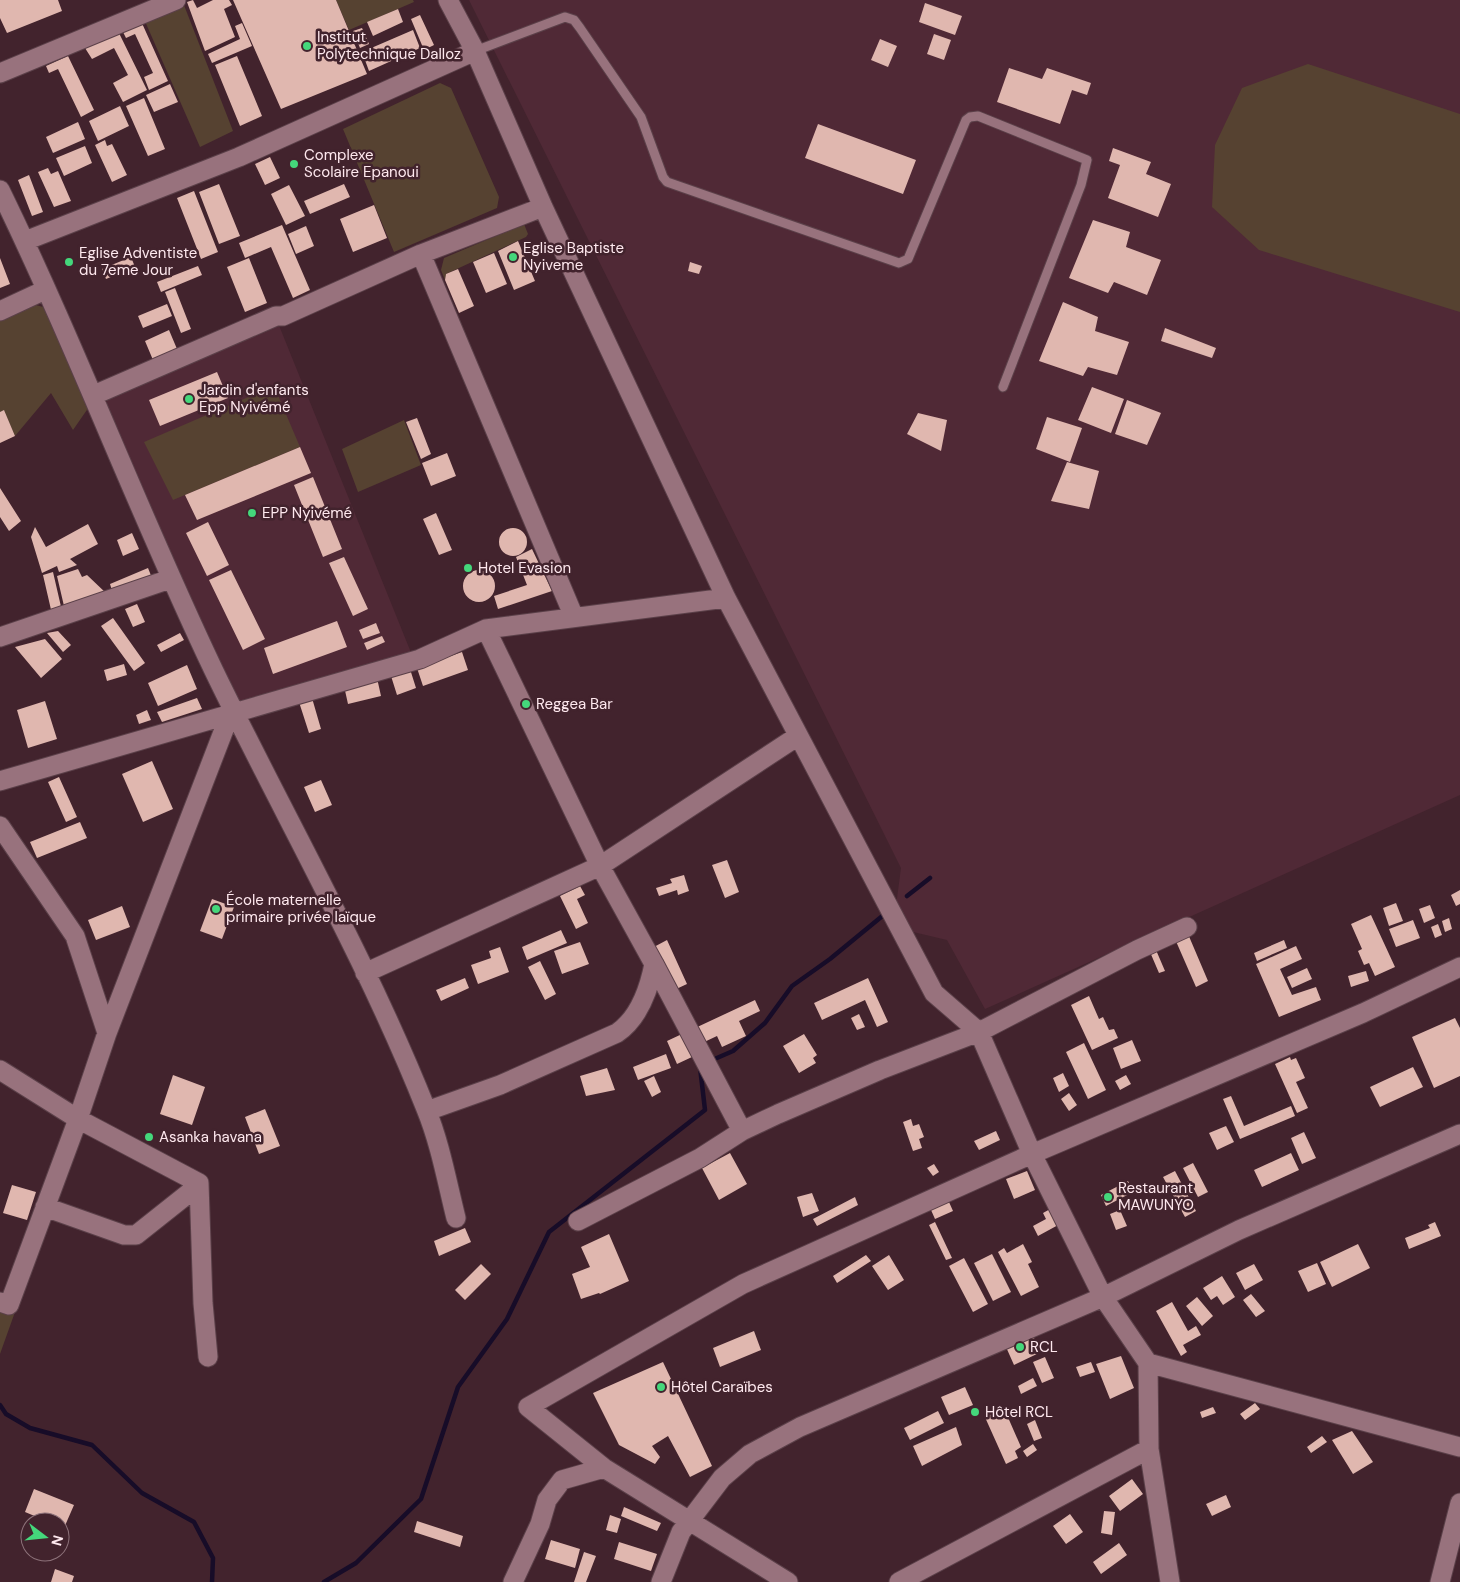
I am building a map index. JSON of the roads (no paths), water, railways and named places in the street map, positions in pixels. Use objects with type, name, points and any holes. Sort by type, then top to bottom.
[{"type":"street","points":[[0,73],[166,0]]},
{"type":"street","points":[[0,73],[176,0]]},
{"type":"street","points":[[448,0],[474,51],[543,207],[726,598],[934,993],[979,1032],[1032,1154],[1103,1297],[1148,1362],[1149,1449],[1170,1582]]},
{"type":"street","points":[[25,241],[239,157],[474,51]]},
{"type":"street","points":[[0,190],[94,395],[170,579],[232,714],[365,973],[427,1111],[456,1218]]},
{"type":"street","points":[[94,395],[276,316],[283,316],[421,254],[543,207]]},
{"type":"street","points":[[421,254],[574,617]]},
{"type":"street","points":[[0,311],[45,290]]},
{"type":"street","points":[[0,637],[170,579]]},
{"type":"street","points":[[0,781],[420,659],[486,629],[726,598]]},
{"type":"street","points":[[486,629],[600,866],[742,1132]]},
{"type":"street","points":[[0,1302],[9,1305],[78,1119],[107,1033],[232,714]]},
{"type":"street","points":[[365,973],[600,866],[798,736]]},
{"type":"street","points":[[0,826],[75,936],[107,1033]]},
{"type":"street","points":[[578,1220],[700,1158],[742,1132],[880,1070],[979,1032],[1137,950],[1187,927]]},
{"type":"street","points":[[427,1111],[500,1085],[625,1028],[643,1000],[654,964]]},
{"type":"street","points":[[788,1582],[604,1468],[528,1407],[743,1284],[1032,1154],[1363,1013],[1460,967]]},
{"type":"street","points":[[0,1070],[78,1119],[199,1185]]},
{"type":"street","points":[[661,1582],[681,1532],[722,1478],[750,1454],[800,1427],[1103,1297],[1239,1230],[1460,1134]]},
{"type":"street","points":[[46,1207],[124,1235],[136,1235],[199,1185]]},
{"type":"street","points":[[199,1185],[203,1303],[208,1357]]},
{"type":"street","points":[[1148,1362],[1460,1447]]},
{"type":"street","points":[[899,1582],[1149,1449]]},
{"type":"street","points":[[513,1582],[540,1524],[547,1500],[562,1480],[604,1468]]},
{"type":"street","points":[[1440,1582],[1460,1503]]},
{"type":"lane","points":[[474,51],[565,17],[570,18],[580,28],[641,117],[663,177],[667,182],[899,263],[908,259],[966,120],[970,117],[978,116],[1087,160],[1088,163],[1071,210],[1003,387]]},
{"type":"waterway","points":[[907,896],[930,878]]},
{"type":"waterway","points":[[710,1061],[733,1051],[765,1023],[792,986],[830,959],[886,913]]},
{"type":"waterway","points":[[324,1582],[356,1563],[421,1499],[458,1387],[507,1319],[549,1232],[705,1110],[700,1067]]},
{"type":"waterway","points":[[0,1405],[6,1414],[30,1428],[92,1445],[142,1493],[194,1522],[213,1558],[212,1582]]},
{"type":"place","name":"Institut Polytechnique Dalloz","points":[[307,46]]},
{"type":"place","name":"Complexe Scolaire Epanoui","points":[[294,164]]},
{"type":"place","name":"Eglise Baptiste Nyiveme","points":[[513,257]]},
{"type":"place","name":"Eglise Adventiste du 7eme Jour","points":[[69,262]]},
{"type":"place","name":"Jardin d'enfants Epp Nyivémé","points":[[189,399]]},
{"type":"place","name":"EPP Nyivémé","points":[[252,513]]},
{"type":"place","name":"Hotel Evasion","points":[[468,568]]},
{"type":"place","name":"Reggea Bar","points":[[526,704]]},
{"type":"place","name":"École maternelle primaire privée laïque","points":[[216,909]]},
{"type":"place","name":"Asanka havana","points":[[149,1137]]},
{"type":"place","name":"Restaurant MAWUNYO","points":[[1108,1197]]},
{"type":"place","name":"RCL","points":[[1020,1347]]},
{"type":"place","name":"Hôtel Caraïbes","points":[[661,1387]]},
{"type":"place","name":"Hôtel RCL","points":[[975,1412]]}]
